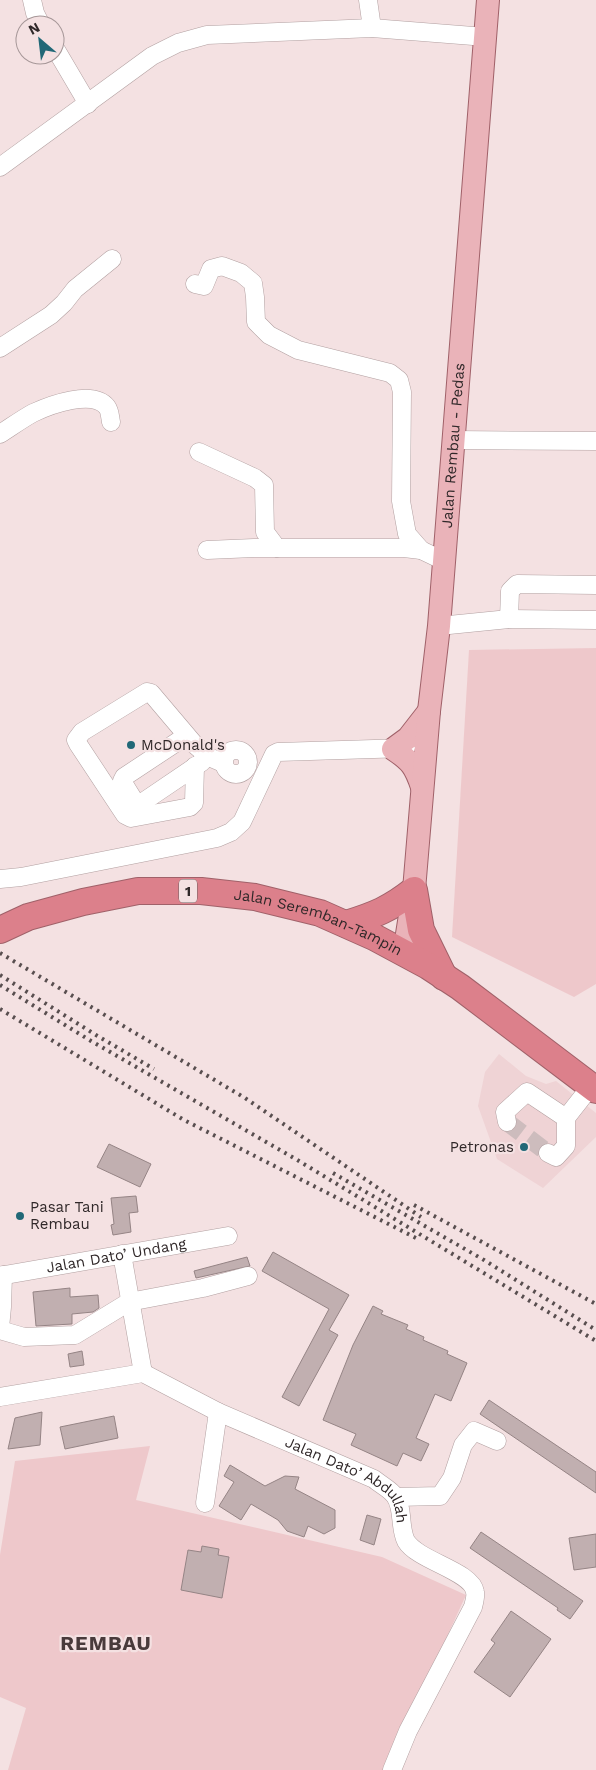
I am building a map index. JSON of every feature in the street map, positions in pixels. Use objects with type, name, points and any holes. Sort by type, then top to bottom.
[{"type":"highway","points":[[346,924],[390,908],[414,890],[422,930],[444,977]]},
{"type":"highway","name":"Jalan Seremban-Tampin","points":[[0,930],[28,917],[83,902],[138,891],[201,891],[256,897],[320,913],[404,952],[444,977],[594,1088]]},
{"type":"main road","name":"Jalan Rembau - Pedas","points":[[404,952],[414,890],[424,790],[429,711],[439,626],[488,0]]},
{"type":"main road","points":[[424,790],[416,768],[408,759],[393,749],[408,738],[429,711]]},
{"type":"street","points":[[32,0],[36,15]]},
{"type":"street","points":[[368,0],[372,28]]},
{"type":"street","points":[[0,168],[152,56],[178,43],[207,35],[372,28],[486,37]]},
{"type":"street","points":[[65,65],[88,104]]},
{"type":"street","points":[[0,348],[51,315],[75,289],[112,259]]},
{"type":"street","points":[[195,284],[204,286],[211,270],[222,266],[242,272],[253,283],[256,322],[269,335],[298,350],[390,373],[399,380],[402,392],[401,501],[407,534],[421,550]]},
{"type":"street","points":[[0,434],[32,414],[61,403],[84,399],[98,400],[108,408],[111,422]]},
{"type":"street","points":[[454,440],[596,441]]},
{"type":"street","points":[[199,452],[255,478],[264,485],[265,532],[277,548]]},
{"type":"street","points":[[207,550],[404,548],[421,550],[444,561]]},
{"type":"street","points":[[509,619],[510,591],[517,584],[596,585]]},
{"type":"street","points":[[439,626],[509,619],[596,620]]},
{"type":"street","points":[[209,762],[194,803],[190,807],[130,818],[125,815],[76,740],[82,732],[147,692],[157,698],[209,762],[234,774],[243,772],[248,763],[268,766]]},
{"type":"street","points":[[186,736],[127,773],[122,781],[135,802],[143,802],[209,762]]},
{"type":"street","points":[[0,879],[21,877],[217,838],[231,832],[242,822],[274,754],[283,751],[393,749],[427,746]]},
{"type":"street","points":[[0,868],[21,877]]},
{"type":"street","points":[[548,1153],[556,1157],[566,1146],[566,1118],[594,1088]]},
{"type":"street","points":[[507,1122],[505,1112],[526,1092],[566,1118]]},
{"type":"street","name":"Jalan Dato’ Undang","points":[[0,1329],[2,1307],[1,1276],[228,1236]]},
{"type":"street","points":[[0,1397],[143,1374],[122,1254]]},
{"type":"street","points":[[0,1329],[24,1337],[75,1335],[129,1302],[203,1288],[248,1276]]},
{"type":"street","name":"Jalan Dato’ Abdullah","points":[[143,1374],[218,1412],[374,1479],[396,1498],[406,1541],[420,1553],[471,1581],[476,1592],[473,1607],[408,1731],[392,1770]]},
{"type":"street","points":[[205,1503],[218,1412]]},
{"type":"street","points":[[396,1498],[440,1496],[452,1478],[463,1445],[474,1431],[497,1441]]},
{"type":"shaded area","points":[[596,648],[596,984],[574,997],[452,937],[469,650]]},
{"type":"shaded area","points":[[499,1054],[526,1076],[546,1084],[556,1081],[596,1113],[596,1137],[543,1188],[497,1159],[478,1106],[485,1072]]},
{"type":"shaded area","points":[[150,1446],[136,1500],[382,1557],[466,1595],[386,1770],[8,1770],[26,1708],[0,1697],[0,1555],[15,1461]]},
{"type":"building","points":[[109,1144],[151,1164],[140,1187],[97,1167]]},
{"type":"building","points":[[136,1196],[138,1212],[129,1213],[131,1232],[113,1235],[111,1225],[114,1224],[111,1198]]},
{"type":"building","points":[[273,1252],[349,1295],[329,1330],[338,1335],[299,1406],[282,1397],[329,1309],[262,1271]]},
{"type":"building","points":[[247,1257],[250,1266],[196,1278],[194,1271]]},
{"type":"building","points":[[70,1288],[70,1297],[98,1295],[99,1308],[93,1312],[72,1314],[72,1324],[36,1326],[33,1292]]},
{"type":"building","points":[[373,1306],[383,1311],[381,1314],[408,1325],[406,1329],[424,1337],[423,1340],[448,1351],[447,1354],[467,1363],[451,1401],[435,1394],[416,1438],[429,1444],[421,1461],[403,1453],[397,1466],[351,1445],[356,1434],[323,1420],[353,1345]]},
{"type":"building","points":[[82,1351],[84,1365],[70,1367],[68,1354]]},
{"type":"building","points":[[489,1400],[596,1472],[596,1493],[480,1414]]},
{"type":"building","points":[[42,1412],[40,1445],[8,1449],[15,1418]]},
{"type":"building","points":[[114,1416],[118,1438],[65,1449],[60,1427]]},
{"type":"building","points":[[230,1465],[265,1486],[285,1476],[299,1477],[295,1489],[335,1510],[335,1528],[324,1534],[308,1526],[304,1537],[287,1531],[278,1520],[251,1504],[241,1520],[219,1506],[234,1482],[224,1476]]},
{"type":"building","points":[[367,1515],[381,1519],[374,1545],[360,1540]]},
{"type":"building","points":[[481,1532],[583,1601],[570,1619],[557,1610],[558,1608],[470,1548]]},
{"type":"building","points":[[596,1534],[596,1567],[574,1570],[569,1538]]},
{"type":"building","points":[[202,1546],[219,1549],[218,1555],[229,1557],[222,1598],[181,1590],[188,1550],[201,1552]]},
{"type":"building","points":[[511,1611],[551,1639],[510,1697],[474,1672],[495,1643],[491,1640]]},
{"type":"tunnel","points":[[507,1122],[548,1153]]},
{"type":"railway","points":[[0,953],[245,1098],[421,1217]]},
{"type":"railway","points":[[0,975],[154,1069]]},
{"type":"railway","points":[[0,985],[91,1041],[294,1158],[596,1341]]},
{"type":"railway","points":[[0,1009],[184,1120],[416,1238]]},
{"type":"railway","points":[[333,1173],[484,1260],[596,1330]]},
{"type":"railway","points":[[414,1205],[596,1304]]},
{"type":"place","name":"McDonald's","points":[[131,745]]},
{"type":"place","name":"Petronas","points":[[524,1147]]},
{"type":"place","name":"Pasar Tani Rembau","points":[[20,1216]]},
{"type":"district","name":"REMBAU","points":[[106,1643]]}]
